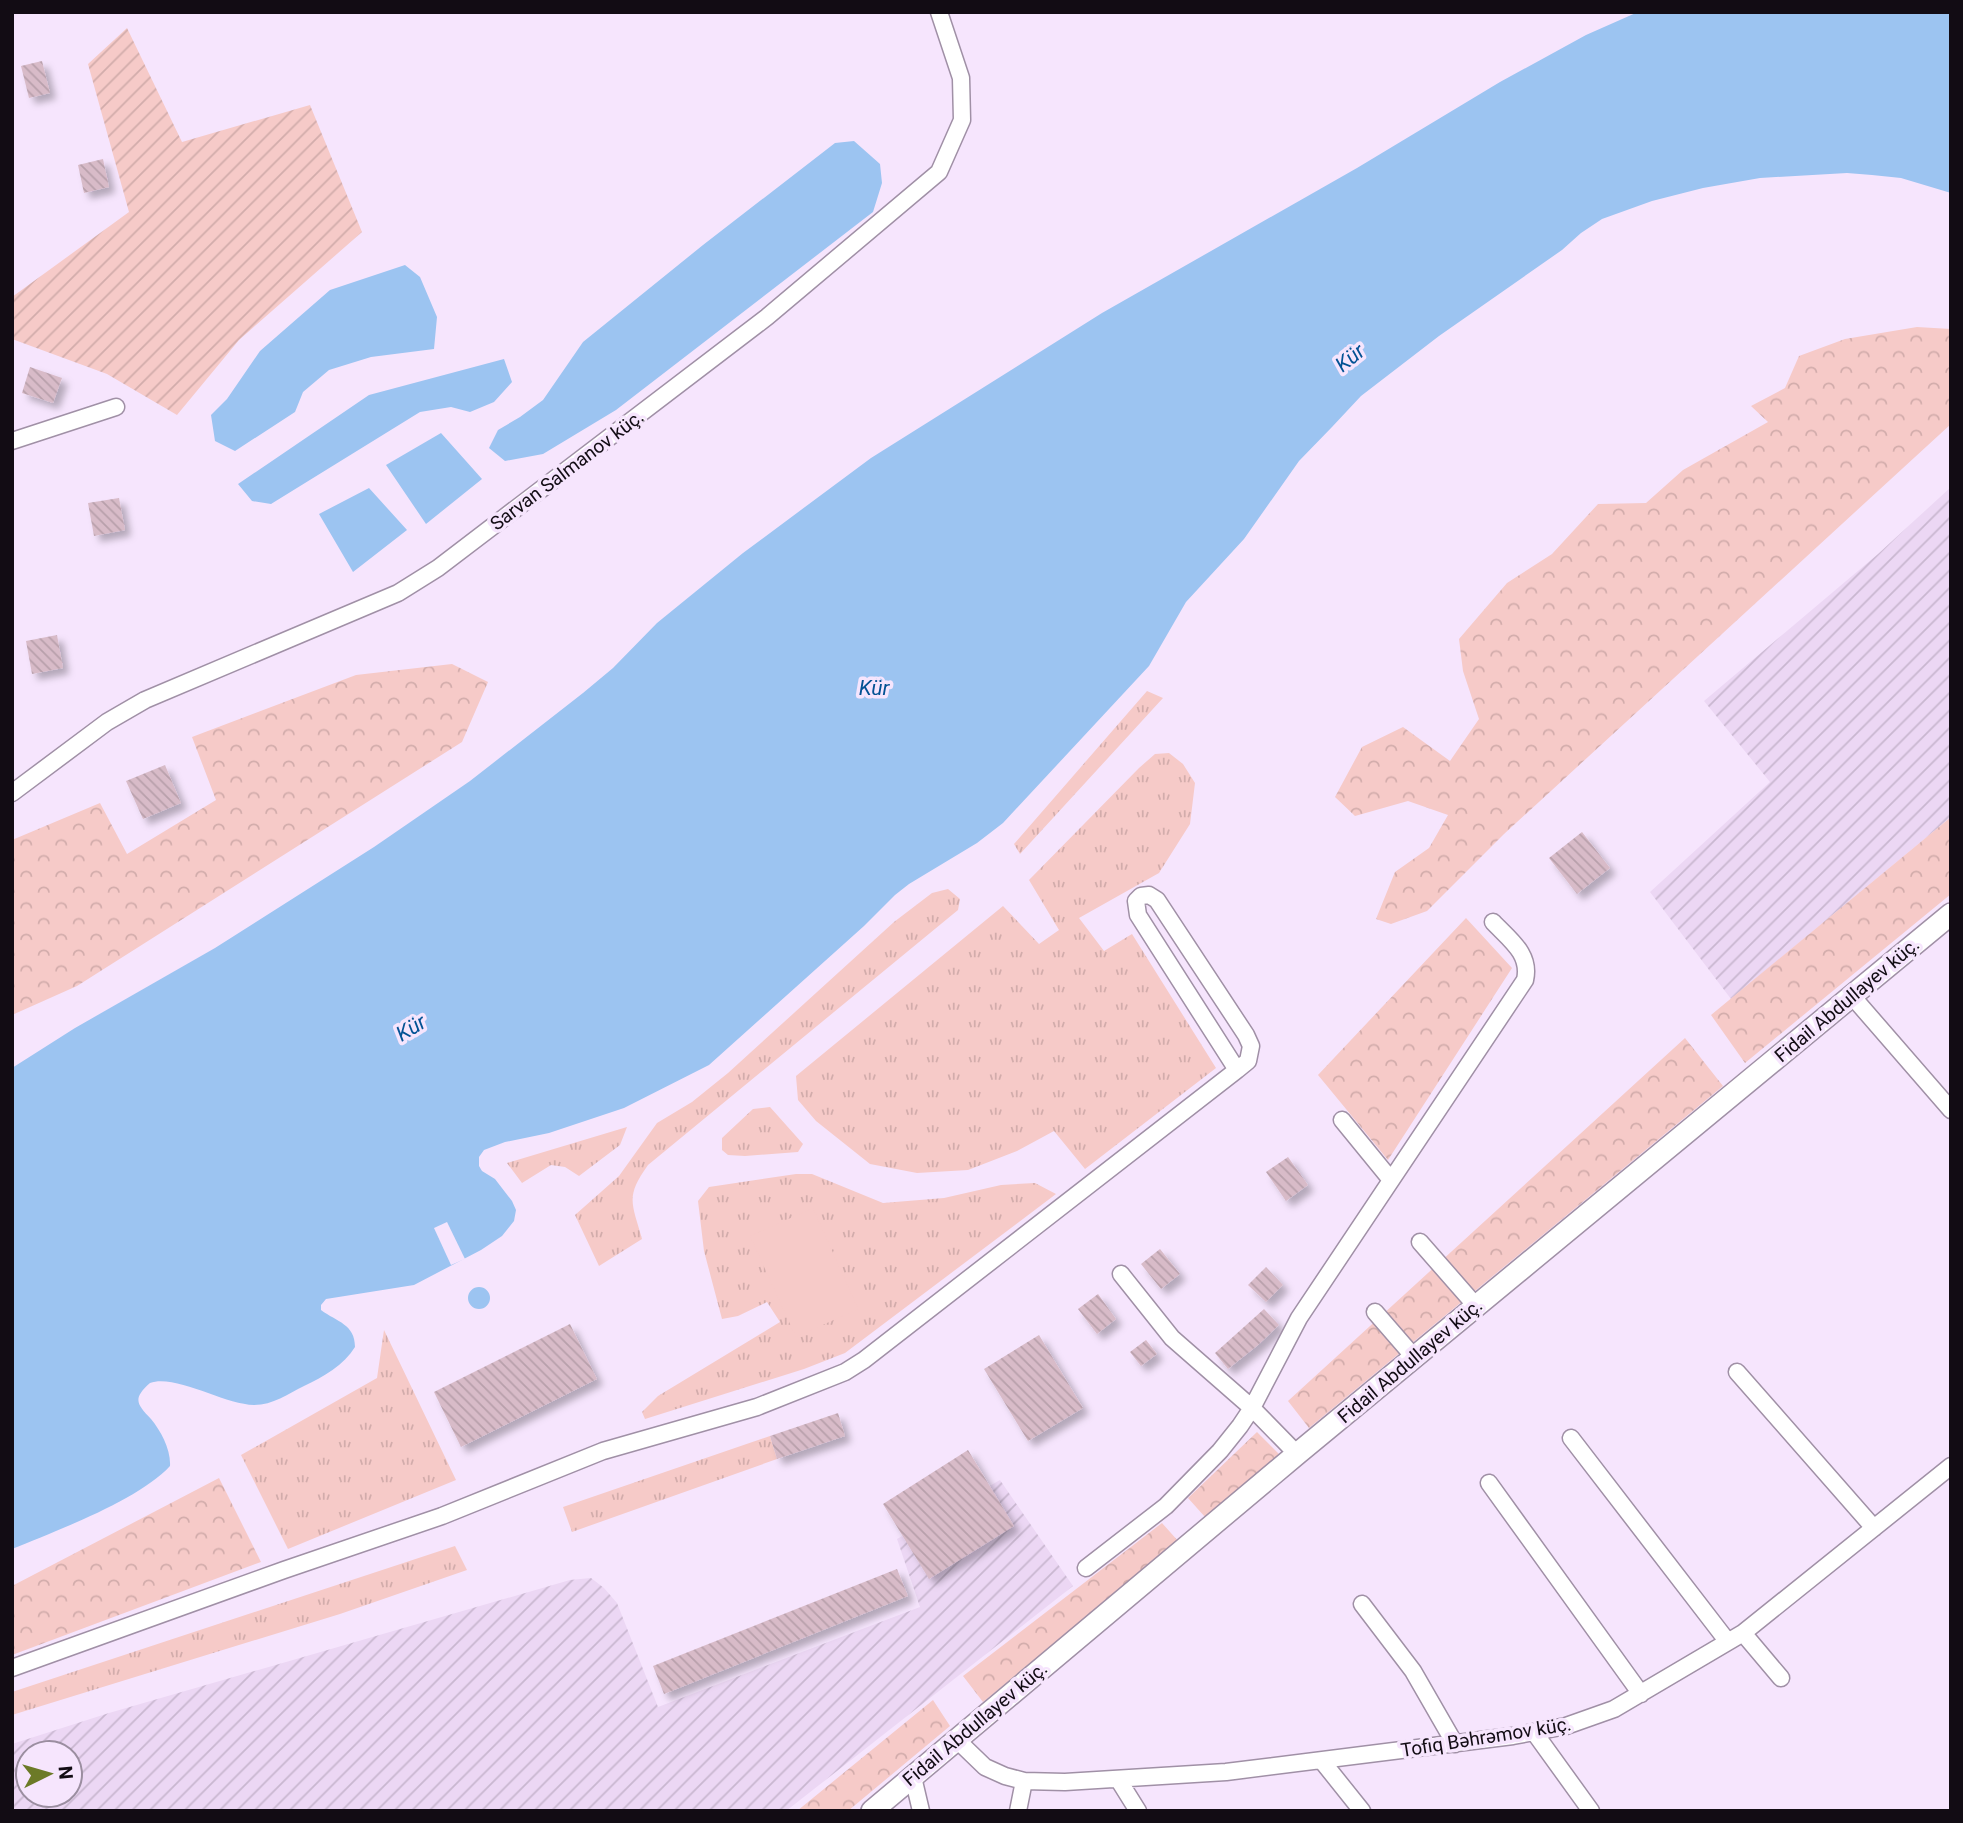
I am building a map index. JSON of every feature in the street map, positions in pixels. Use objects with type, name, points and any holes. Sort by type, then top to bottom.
[{"type":"street","name":"Sarvan Salmanov küç.","points":[[12,793],[107,722],[145,700],[398,593],[449,560],[767,317],[939,172],[962,120],[961,78],[939,12]]},
{"type":"street","points":[[12,441],[116,407]]},
{"type":"street","points":[[12,1668],[442,1516],[603,1451],[757,1406],[845,1372],[864,1360],[1237,1070],[1248,1061],[1251,1046],[1245,1035],[1157,900],[1149,895],[1141,896],[1136,901],[1138,915],[1237,1070]]},
{"type":"street","name":"Fidail Abdullayev küç.","points":[[872,1811],[1297,1454],[1951,914]]},
{"type":"street","points":[[1086,1568],[1166,1506],[1220,1451],[1252,1408],[1299,1318],[1525,980],[1528,968],[1522,954],[1493,922]]},
{"type":"street","points":[[1852,996],[1951,1110]]},
{"type":"street","points":[[1342,1120],[1391,1180]]},
{"type":"street","points":[[1420,1242],[1476,1306]]},
{"type":"street","points":[[1121,1275],[1172,1338],[1252,1408],[1297,1454]]},
{"type":"street","points":[[1375,1312],[1414,1357]]},
{"type":"street","points":[[1737,1372],[1874,1528]]},
{"type":"street","points":[[1571,1438],[1728,1642]]},
{"type":"street","name":"Tofiq Bəhrəmov küç.","points":[[956,1739],[985,1767],[1024,1781],[1118,1779],[1226,1772],[1322,1761],[1566,1726],[1614,1709],[1743,1633],[1951,1466]]},
{"type":"street","points":[[1489,1483],[1642,1693]]},
{"type":"street","points":[[1362,1604],[1413,1671],[1455,1744]]},
{"type":"street","points":[[1743,1633],[1780,1678]]},
{"type":"street","points":[[1534,1732],[1591,1811]]},
{"type":"street","points":[[1322,1761],[1362,1811]]},
{"type":"street","points":[[913,1777],[921,1811]]},
{"type":"street","points":[[1118,1779],[1138,1811]]},
{"type":"street","points":[[1018,1811],[1024,1781]]},
{"type":"shaded area","points":[[1951,487],[1951,817],[1731,999],[1650,892],[1770,782],[1704,701],[1878,554]]},
{"type":"shaded area","points":[[1000,1480],[1073,1586],[786,1811],[12,1811],[12,1744],[14,1809],[84,1809],[84,1739],[28,1739],[570,1580],[591,1578],[617,1603],[658,1707],[920,1607],[897,1539]]},
{"type":"green space","points":[[127,28],[182,142],[310,105],[362,232],[239,340],[177,415],[107,374],[12,339],[12,297],[129,212],[88,64]]},
{"type":"green space","points":[[1917,327],[1951,329],[1951,424],[1504,834],[1427,911],[1391,924],[1376,919],[1395,872],[1429,848],[1448,815],[1408,801],[1355,816],[1335,797],[1362,747],[1403,727],[1450,761],[1479,719],[1463,671],[1459,639],[1507,583],[1552,554],[1598,504],[1646,503],[1683,470],[1768,422],[1751,406],[1785,388],[1799,356],[1845,339]]},
{"type":"green space","points":[[452,664],[488,682],[462,742],[77,986],[12,1015],[12,840],[100,803],[127,854],[216,800],[192,737],[356,675]]},
{"type":"green space","points":[[1147,691],[1163,698],[1020,854],[1014,844]]},
{"type":"green space","points":[[1169,753],[1183,764],[1195,783],[1190,824],[1159,873],[1079,918],[1104,951],[1132,934],[1216,1068],[1085,1169],[1054,1131],[1017,1151],[968,1170],[917,1173],[870,1164],[816,1121],[798,1100],[796,1076],[1003,906],[1039,944],[1059,930],[1029,880],[1139,768],[1155,754]]},
{"type":"green space","points":[[1951,817],[1951,894],[1745,1063],[1711,1015]]},
{"type":"green space","points":[[948,889],[960,899],[958,910],[648,1165],[633,1193],[633,1208],[642,1239],[599,1266],[575,1215],[619,1176],[657,1123],[692,1102],[728,1073],[894,922],[932,893]]},
{"type":"green space","points":[[1466,918],[1512,968],[1388,1160],[1318,1075]]},
{"type":"green space","points":[[1685,1038],[1723,1086],[1309,1428],[1288,1401]]},
{"type":"green space","points":[[770,1107],[803,1144],[798,1152],[745,1156],[728,1155],[722,1150],[722,1138],[753,1109]]},
{"type":"green space","points":[[627,1127],[620,1145],[579,1176],[565,1167],[551,1165],[522,1183],[507,1163]]},
{"type":"green space","points":[[812,1174],[883,1203],[944,1198],[1001,1185],[1035,1183],[1056,1194],[845,1353],[804,1369],[645,1419],[642,1412],[658,1396],[780,1322],[767,1302],[738,1316],[722,1319],[704,1251],[698,1201],[709,1187]]},
{"type":"green space","points":[[813,1208],[858,1309],[796,1337],[750,1236]]},
{"type":"green space","points":[[384,1330],[456,1480],[288,1549],[241,1455],[377,1378]]},
{"type":"green space","points":[[1257,1432],[1280,1455],[1205,1517],[1188,1498]]},
{"type":"green space","points":[[770,1436],[777,1459],[572,1532],[563,1507]]},
{"type":"green space","points":[[219,1478],[261,1562],[12,1655],[12,1586]]},
{"type":"green space","points":[[1162,1523],[1179,1542],[983,1702],[963,1676]]},
{"type":"green space","points":[[455,1546],[467,1570],[340,1614],[12,1715],[12,1692]]},
{"type":"green space","points":[[933,1700],[950,1726],[848,1811],[797,1811]]},
{"type":"water","name":"Kür","points":[[1638,12],[1951,12],[1951,193],[1901,178],[1847,173],[1760,178],[1652,201],[1602,219],[1581,233],[1562,250],[1439,336],[1361,396],[1299,461],[1244,539],[1186,602],[1149,666],[1003,823],[977,843],[895,895],[709,1065],[624,1108],[549,1133],[505,1142],[484,1150],[479,1157],[479,1166],[495,1179],[512,1201],[516,1210],[514,1221],[502,1236],[481,1250],[414,1285],[326,1299],[321,1310],[348,1328],[355,1347],[339,1365],[326,1374],[280,1398],[254,1405],[242,1404],[173,1383],[150,1383],[141,1393],[139,1401],[162,1435],[170,1466],[156,1479],[118,1502],[12,1549],[12,1068],[75,1028],[215,948],[374,847],[470,781],[613,668],[657,623],[743,553],[871,458],[1102,313],[1357,168],[1500,82],[1586,35]]},
{"type":"water","points":[[854,141],[880,164],[882,183],[873,212],[616,410],[543,454],[505,461],[489,448],[498,430],[543,400],[583,342],[835,143]]},
{"type":"water","points":[[405,265],[420,277],[437,317],[434,349],[371,357],[329,370],[303,392],[295,412],[235,451],[215,441],[211,415],[227,399],[260,351],[330,290]]},
{"type":"water","points":[[504,359],[512,382],[494,402],[470,412],[451,407],[420,412],[271,504],[252,501],[238,484],[369,395]]},
{"type":"water","points":[[441,433],[482,479],[426,524],[386,465]]},
{"type":"water","points":[[369,488],[407,530],[353,572],[319,514]]},
{"type":"water","points":[[479,1287],[487,1290],[490,1298],[487,1306],[479,1309],[471,1306],[468,1298],[471,1290]]},
{"type":"pier","points":[[447,1222],[465,1259],[451,1265],[434,1228]]},
{"type":"building","points":[[42,61],[50,93],[29,98],[21,66]]},
{"type":"building","points":[[103,159],[109,187],[84,193],[78,165]]},
{"type":"building","points":[[30,367],[62,378],[53,403],[22,393]]},
{"type":"building","points":[[119,498],[125,530],[94,536],[88,503]]},
{"type":"building","points":[[57,635],[63,668],[32,674],[26,641]]},
{"type":"building","points":[[165,765],[181,803],[143,819],[126,781]]},
{"type":"building","points":[[1582,832],[1610,868],[1577,894],[1549,858]]},
{"type":"building","points":[[1288,1157],[1308,1185],[1286,1201],[1266,1172]]},
{"type":"building","points":[[1160,1249],[1180,1274],[1161,1289],[1141,1264]]},
{"type":"building","points":[[1266,1267],[1283,1285],[1266,1302],[1248,1285]]},
{"type":"building","points":[[1098,1294],[1116,1319],[1097,1334],[1078,1309]]},
{"type":"building","points":[[1264,1309],[1279,1325],[1228,1369],[1215,1353]]},
{"type":"building","points":[[570,1324],[597,1379],[461,1447],[434,1392]]},
{"type":"building","points":[[1039,1335],[1083,1408],[1028,1441],[984,1369]]},
{"type":"building","points":[[1146,1340],[1157,1354],[1141,1366],[1130,1352]]},
{"type":"building","points":[[838,1413],[845,1436],[777,1459],[770,1436]]},
{"type":"building","points":[[968,1450],[1014,1526],[929,1579],[883,1504]]},
{"type":"building","points":[[897,1569],[908,1596],[664,1694],[653,1666]]}]
